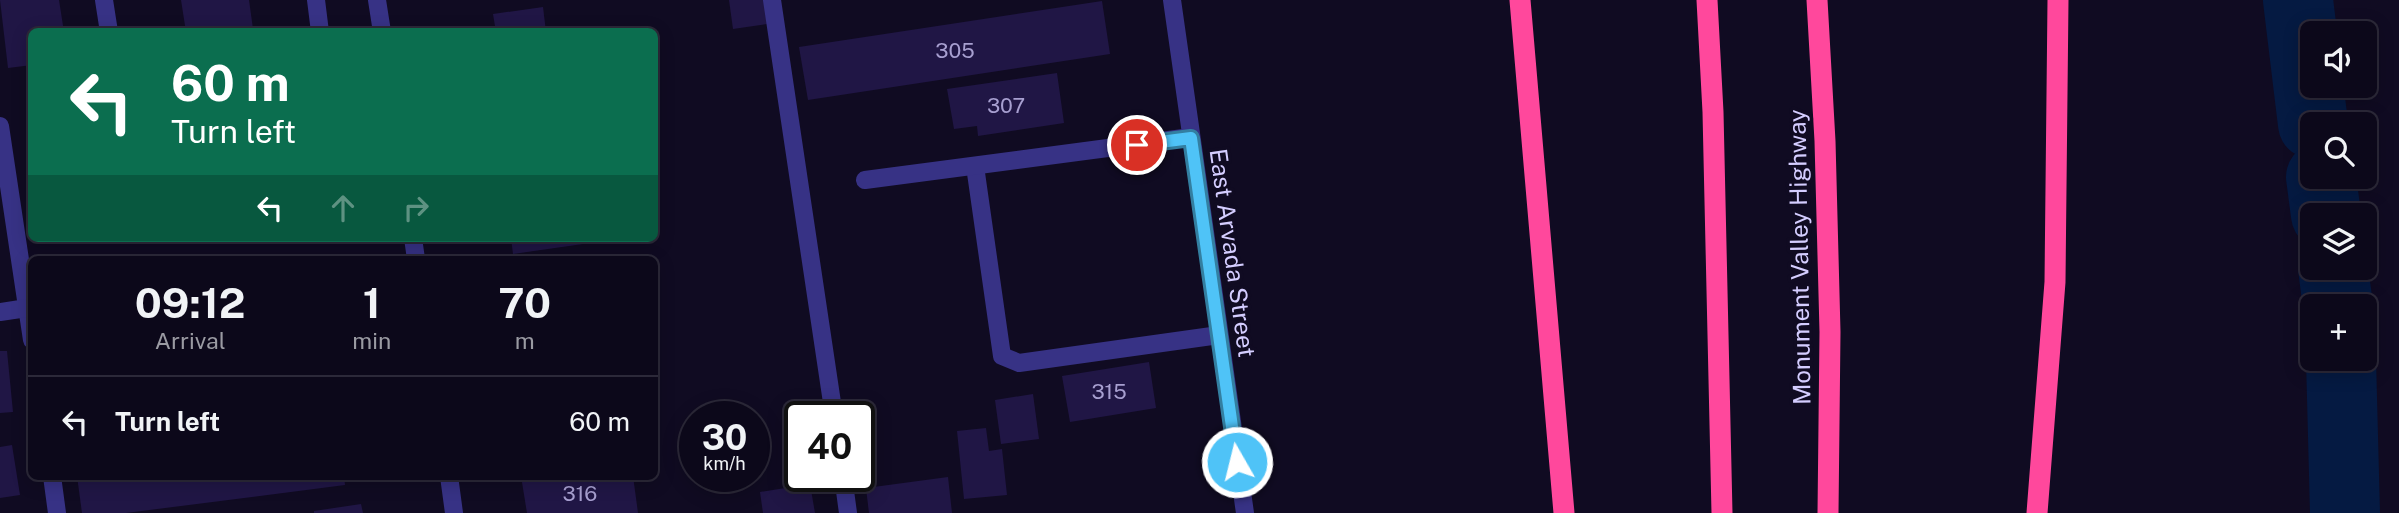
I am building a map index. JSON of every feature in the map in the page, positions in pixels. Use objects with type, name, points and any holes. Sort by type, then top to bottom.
[{"type":"highway","points":[[1520,0],[1564,513]]},
{"type":"highway","points":[[1707,0],[1713,111],[1722,513]]},
{"type":"highway","name":"Monument Valley Highway","points":[[1817,0],[1825,142],[1830,332],[1828,513]]},
{"type":"highway","points":[[2037,513],[2055,282],[2058,0]]},
{"type":"street","points":[[104,0],[108,28]]},
{"type":"street","points":[[316,0],[320,28]]},
{"type":"street","points":[[377,0],[381,28]]},
{"type":"street","points":[[772,0],[832,401]]},
{"type":"street","name":"East Arvada Street","points":[[1172,0],[1245,513]]},
{"type":"street","points":[[0,125],[28,314]]},
{"type":"street","points":[[865,180],[1191,138]]},
{"type":"street","points":[[975,166],[1002,356],[1019,363],[1219,335]]},
{"type":"street","points":[[0,312],[27,308]]},
{"type":"street","points":[[53,480],[57,513]]},
{"type":"street","points":[[450,480],[454,513]]},
{"type":"street","points":[[845,492],[848,513]]},
{"type":"building","points":[[0,0],[59,0],[63,28],[28,28],[28,66],[8,68]]},
{"type":"building","points":[[181,0],[249,0],[253,28],[185,28]]},
{"type":"building","points":[[729,0],[764,0],[767,24],[733,29]]},
{"type":"building","points":[[1102,1],[1110,54],[808,100],[799,47]]},
{"type":"building","points":[[543,7],[546,28],[495,28],[493,14]]},
{"type":"building","points":[[1057,73],[1064,123],[978,136],[977,126],[954,129],[947,89]]},
{"type":"building","points":[[512,242],[590,243],[513,254]]},
{"type":"building","points":[[0,351],[7,351],[13,412],[0,413]]},
{"type":"building","points":[[1149,362],[1156,408],[1070,422],[1062,376]]},
{"type":"building","points":[[1033,394],[1039,439],[1001,444],[995,400]]},
{"type":"building","points":[[986,428],[989,451],[1002,449],[1007,495],[964,499],[957,431]]},
{"type":"building","points":[[12,445],[20,495],[0,498],[0,447]]},
{"type":"building","points":[[948,477],[952,513],[869,513],[866,492],[875,492],[875,487]]},
{"type":"building","points":[[78,480],[344,480],[345,485],[126,513],[82,513]]},
{"type":"building","points":[[522,480],[634,480],[638,513],[527,513]]},
{"type":"building","points":[[784,488],[784,492],[811,492],[815,513],[763,513],[760,492]]},
{"type":"building","points":[[361,504],[363,513],[314,513],[314,511]]},
{"type":"waterway","points":[[2298,0],[2312,112]]},
{"type":"waterway","points":[[2323,189],[2324,203]]},
{"type":"waterway","points":[[2335,280],[2336,294]]},
{"type":"waterway","points":[[2341,371],[2345,513]]},
{"type":"route","points":[[1137,145],[1191,138],[1237,462]]}]
